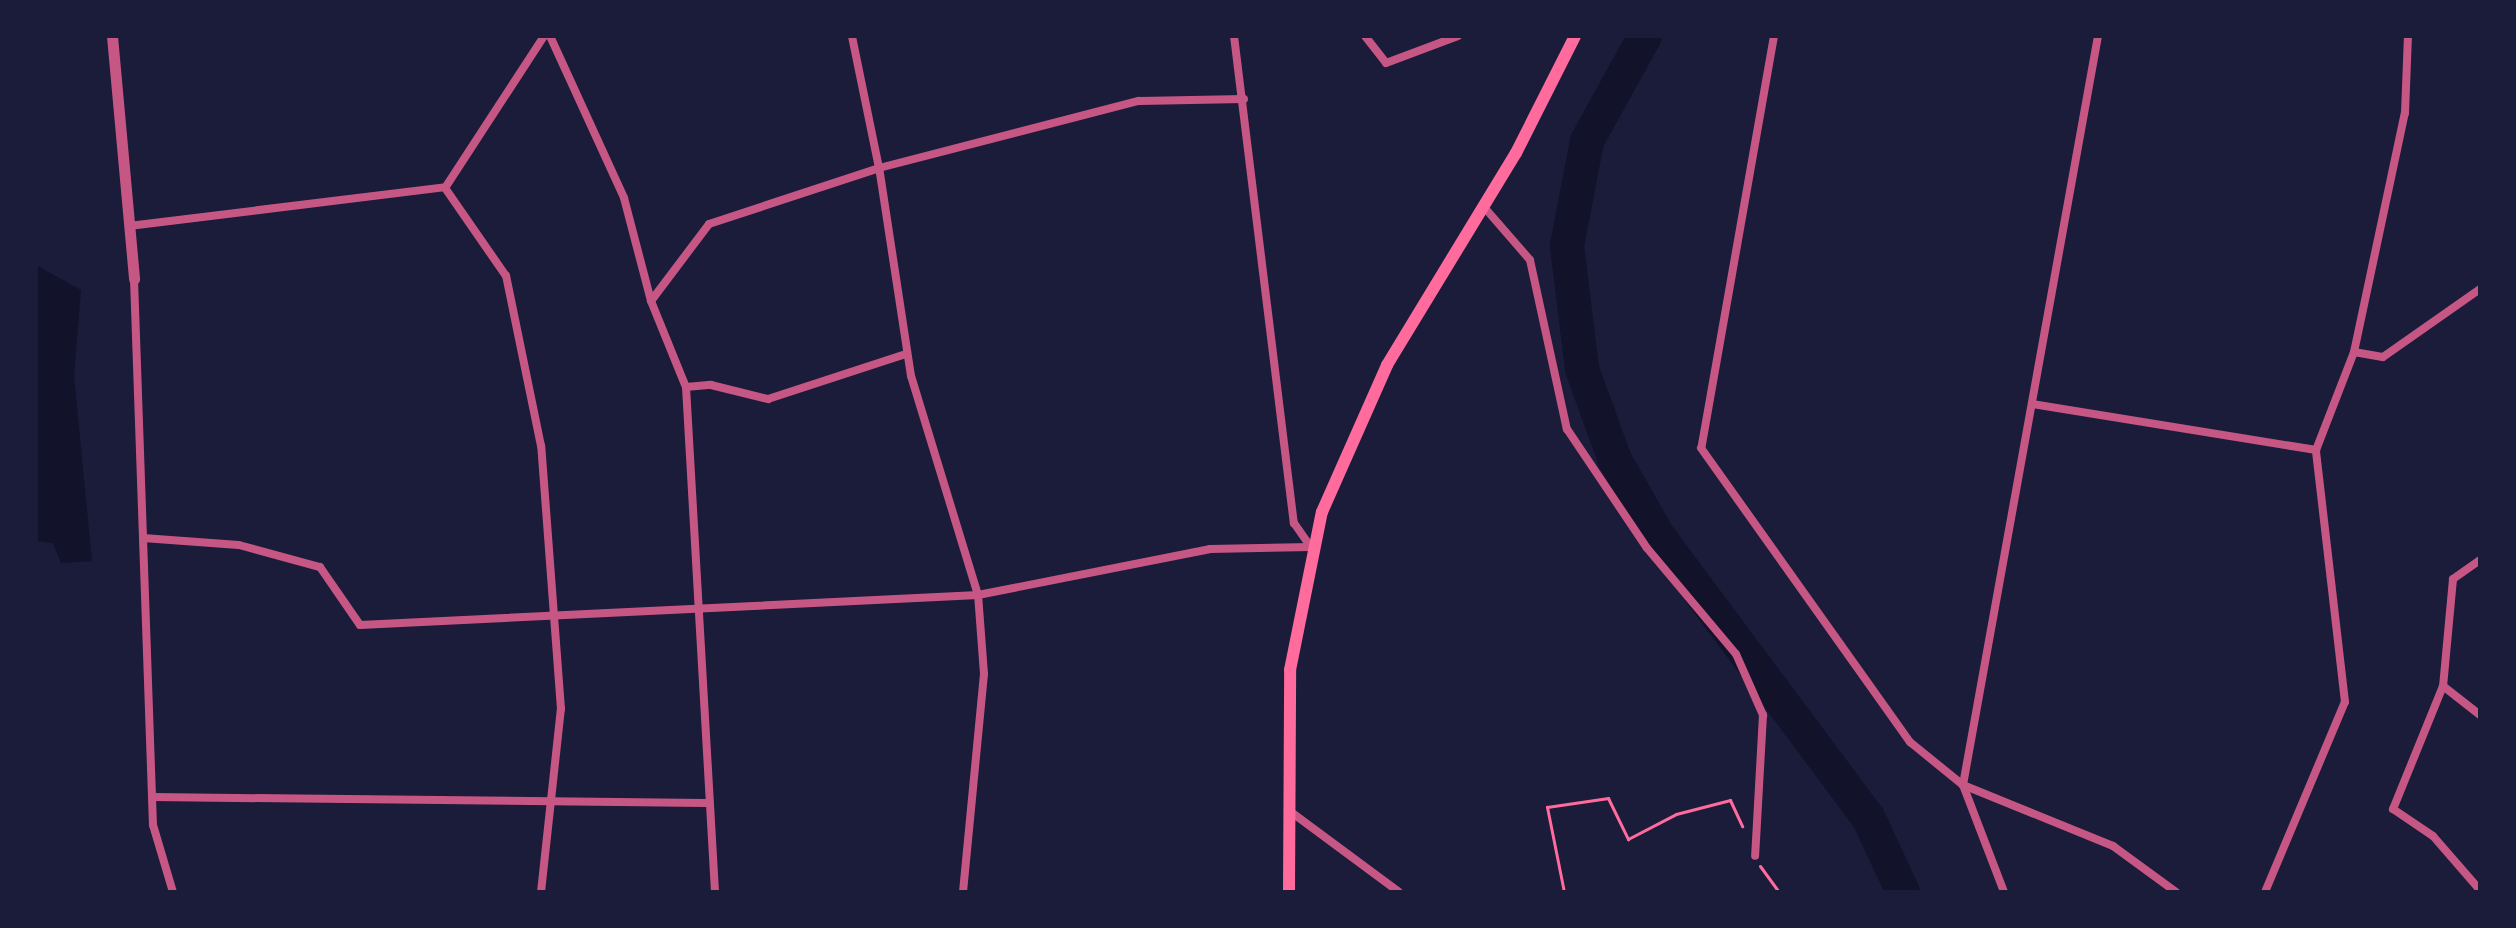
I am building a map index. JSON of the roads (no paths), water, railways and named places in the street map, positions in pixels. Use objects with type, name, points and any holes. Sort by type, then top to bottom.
[{"type":"main road","points":[[1289,892],[1290,670],[1311,547],[1352,433],[1484,207],[1575,36]]},
{"type":"street","points":[[112,36],[134,279],[152,797],[173,892]]},
{"type":"street","points":[[446,187],[544,36]]},
{"type":"street","points":[[550,36],[624,198],[651,301],[686,387],[701,607],[705,803],[715,892]]},
{"type":"street","points":[[852,36],[879,168],[906,354],[978,595],[984,674],[963,892]]},
{"type":"street","points":[[1234,36],[1294,523],[1311,547]]},
{"type":"street","points":[[1365,36],[1386,63],[1458,36]]},
{"type":"street","points":[[1774,36],[1701,448],[1910,742],[1963,785],[2113,846],[2176,892]]},
{"type":"street","points":[[2004,892],[1963,785],[2098,36]]},
{"type":"street","points":[[2265,892],[2345,702],[2316,450],[2354,352],[2405,113],[2408,36]]},
{"type":"street","points":[[651,301],[709,224],[879,168],[1139,101],[1244,99]]},
{"type":"street","points":[[129,226],[446,187]]},
{"type":"street","points":[[446,187],[506,276],[541,446],[559,617],[555,797],[541,892]]},
{"type":"street","points":[[1484,207],[1530,260],[1567,429],[1647,548],[1736,654],[1763,715],[1755,856]]},
{"type":"street","points":[[2354,352],[2383,357],[2480,289]]},
{"type":"street","points":[[686,387],[711,385],[768,399],[906,354]]},
{"type":"street","points":[[2032,404],[2316,450]]},
{"type":"street","points":[[143,538],[239,545],[320,567],[360,625],[978,595],[1210,549],[1311,547]]},
{"type":"street","points":[[2480,560],[2453,579],[2443,686],[2393,809],[2433,836],[2480,890]]},
{"type":"street","points":[[2443,686],[2480,715]]},
{"type":"street","points":[[152,797],[555,797],[705,803]]},
{"type":"street","points":[[1291,812],[1399,892]]},
{"type":"waterway","points":[[1645,36],[1587,141],[1567,246],[1582,369],[1615,460],[1659,537],[1868,817],[1903,892]]}]
